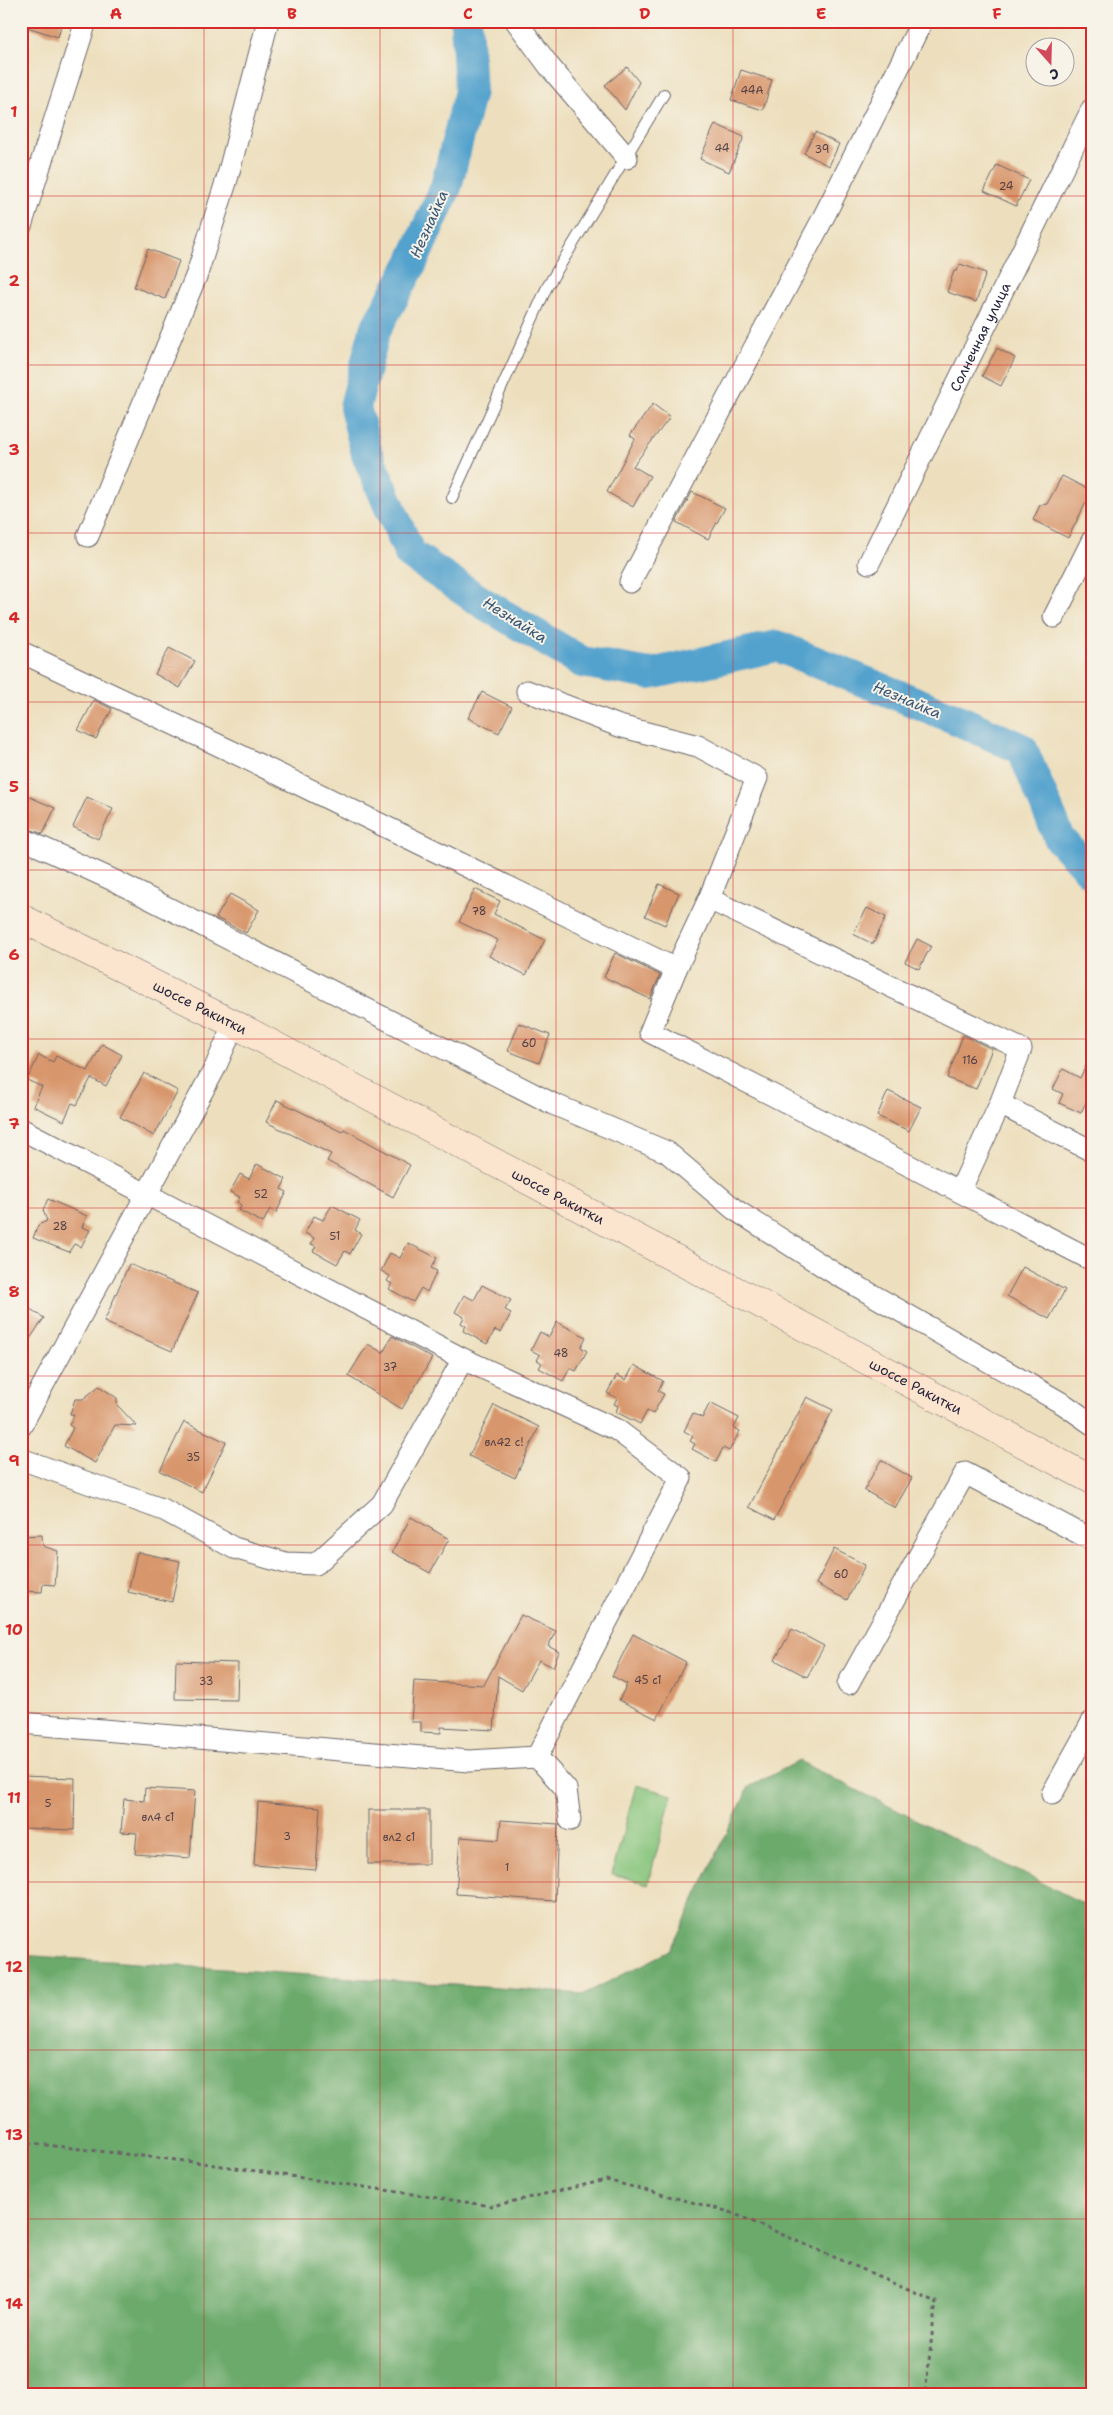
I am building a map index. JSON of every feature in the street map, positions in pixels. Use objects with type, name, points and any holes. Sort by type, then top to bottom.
[{"type":"main road","name":"шоссе Ракитки","points":[[21,918],[234,1024],[1092,1480]]},
{"type":"street","points":[[21,226],[86,21]]},
{"type":"street","points":[[88,536],[197,274],[227,179],[268,21]]},
{"type":"street","points":[[516,21],[549,66],[627,158]]},
{"type":"street","points":[[630,582],[820,224],[922,21]]},
{"type":"street","name":"Солнечная улица","points":[[869,563],[1092,109]]},
{"type":"street","points":[[1054,617],[1092,541]]},
{"type":"street","points":[[21,652],[233,752],[676,969]]},
{"type":"street","points":[[527,690],[619,726],[698,746],[757,778],[709,898],[676,969],[650,1032],[1092,1260]]},
{"type":"street","points":[[21,838],[115,881],[553,1104],[667,1152],[734,1209],[825,1267],[1065,1405],[1092,1424]]},
{"type":"street","points":[[709,898],[1021,1049],[1000,1104],[960,1191]]},
{"type":"street","points":[[21,1426],[215,1068],[234,1024]]},
{"type":"street","points":[[1000,1104],[1092,1151]]},
{"type":"street","points":[[21,1129],[145,1195],[323,1284],[463,1359],[617,1430],[681,1478],[537,1757]]},
{"type":"street","points":[[21,1459],[164,1510],[234,1548],[286,1563],[316,1564],[382,1504],[463,1359]]},
{"type":"street","points":[[848,1684],[965,1473],[1092,1540]]},
{"type":"street","points":[[1052,1794],[1092,1722]]},
{"type":"street","points":[[21,1724],[469,1761],[537,1757]]},
{"type":"street","points":[[537,1757],[566,1789],[570,1820]]},
{"type":"lane","points":[[452,498],[546,287],[627,158],[664,94]]},
{"type":"path","points":[[21,2142],[202,2163],[492,2206],[606,2180],[730,2212],[936,2301],[925,2394]]},
{"type":"green space","points":[[799,1761],[1092,1908],[1092,2394],[21,2394],[21,1955],[584,1994],[670,1951],[749,1787]]},
{"type":"green space","points":[[636,1785],[672,1795],[648,1884],[612,1874]]},
{"type":"building","points":[[21,21],[63,21],[58,37],[21,25]]},
{"type":"building","points":[[627,67],[639,82],[625,110],[605,85]]},
{"type":"building","points":[[741,70],[772,80],[763,110],[731,100]]},
{"type":"building","points":[[715,124],[744,137],[729,172],[700,159]]},
{"type":"building","points":[[815,132],[839,144],[829,166],[804,153]]},
{"type":"building","points":[[997,165],[1029,180],[1016,206],[984,191]]},
{"type":"building","points":[[148,249],[179,261],[165,299],[134,287]]},
{"type":"building","points":[[960,264],[986,273],[976,302],[947,292],[954,271],[957,271]]},
{"type":"building","points":[[997,348],[1015,358],[1001,386],[982,376]]},
{"type":"building","points":[[653,404],[670,417],[633,466],[650,476],[633,507],[607,492],[635,439],[630,435]]},
{"type":"building","points":[[1062,476],[1092,491],[1068,538],[1033,520],[1040,505],[1047,504]]},
{"type":"building","points":[[692,492],[725,508],[708,539],[676,522]]},
{"type":"building","points":[[169,648],[195,661],[180,688],[155,674]]},
{"type":"building","points":[[482,692],[512,707],[499,733],[468,718]]},
{"type":"building","points":[[94,700],[112,709],[96,739],[78,730]]},
{"type":"building","points":[[30,797],[55,808],[43,834],[21,826],[21,818]]},
{"type":"building","points":[[87,797],[113,809],[98,839],[73,827]]},
{"type":"building","points":[[659,884],[679,893],[665,925],[645,916]]},
{"type":"building","points":[[475,889],[500,901],[494,914],[545,940],[526,975],[489,956],[498,940],[459,922]]},
{"type":"building","points":[[230,894],[259,910],[246,933],[216,918]]},
{"type":"building","points":[[867,908],[886,917],[873,944],[853,934]]},
{"type":"building","points":[[917,939],[931,946],[919,969],[905,962]]},
{"type":"building","points":[[615,953],[660,975],[650,999],[604,977]]},
{"type":"building","points":[[519,1023],[550,1035],[539,1063],[508,1051]]},
{"type":"building","points":[[963,1035],[992,1049],[976,1089],[947,1078]]},
{"type":"building","points":[[102,1044],[122,1055],[106,1086],[91,1078],[77,1105],[72,1103],[64,1121],[33,1106],[42,1087],[27,1080],[39,1055],[53,1062],[56,1056],[88,1071]]},
{"type":"building","points":[[1092,1053],[1092,1089],[1081,1113],[1059,1103],[1063,1094],[1053,1089],[1063,1069],[1080,1078]]},
{"type":"building","points":[[144,1073],[178,1091],[154,1136],[120,1117]]},
{"type":"building","points":[[888,1091],[921,1107],[909,1131],[877,1116]]},
{"type":"building","points":[[277,1100],[342,1132],[344,1129],[410,1165],[393,1197],[327,1161],[331,1154],[266,1122]]},
{"type":"building","points":[[257,1164],[286,1179],[281,1189],[287,1192],[276,1213],[270,1209],[263,1223],[239,1210],[241,1205],[237,1202],[240,1197],[230,1192],[240,1174],[249,1179]]},
{"type":"building","points":[[48,1199],[87,1216],[82,1227],[90,1230],[81,1247],[74,1244],[69,1252],[33,1238],[38,1225],[47,1221],[43,1210]]},
{"type":"building","points":[[332,1205],[360,1220],[355,1230],[361,1234],[350,1254],[345,1251],[337,1264],[313,1251],[316,1246],[311,1244],[314,1238],[305,1233],[314,1216],[323,1220]]},
{"type":"building","points":[[408,1243],[437,1258],[431,1268],[437,1271],[427,1292],[421,1288],[413,1302],[389,1289],[392,1284],[387,1281],[390,1276],[381,1271],[390,1253],[400,1258]]},
{"type":"building","points":[[129,1264],[198,1293],[172,1351],[104,1322]]},
{"type":"building","points":[[1023,1267],[1065,1290],[1049,1319],[1007,1296]]},
{"type":"building","points":[[482,1285],[511,1300],[505,1310],[511,1313],[501,1333],[495,1330],[487,1344],[463,1331],[466,1326],[461,1323],[464,1317],[455,1312],[464,1295],[474,1300]]},
{"type":"building","points":[[21,1303],[44,1318],[21,1352]]},
{"type":"building","points":[[557,1322],[586,1337],[581,1347],[587,1351],[576,1371],[570,1368],[563,1381],[539,1368],[542,1363],[537,1360],[540,1355],[531,1350],[540,1332],[549,1337]]},
{"type":"building","points":[[392,1336],[432,1358],[402,1409],[348,1376],[368,1344],[383,1353]]},
{"type":"building","points":[[634,1365],[663,1381],[658,1391],[664,1394],[653,1414],[647,1411],[640,1424],[616,1412],[618,1406],[614,1404],[617,1398],[607,1393],[617,1375],[626,1380]]},
{"type":"building","points":[[99,1386],[117,1398],[117,1405],[137,1426],[115,1425],[95,1463],[64,1446],[73,1428],[69,1425],[74,1415],[70,1414],[75,1399],[83,1399]]},
{"type":"building","points":[[807,1397],[833,1410],[774,1520],[749,1507]]},
{"type":"building","points":[[710,1403],[739,1418],[734,1428],[740,1431],[729,1451],[723,1448],[716,1462],[692,1449],[695,1444],[690,1441],[693,1436],[684,1431],[693,1413],[702,1418]]},
{"type":"building","points":[[494,1405],[539,1427],[515,1478],[469,1456]]},
{"type":"building","points":[[184,1422],[226,1442],[202,1492],[160,1471]]},
{"type":"building","points":[[881,1460],[912,1478],[895,1508],[864,1490]]},
{"type":"building","points":[[411,1517],[449,1539],[430,1573],[392,1552]]},
{"type":"building","points":[[42,1535],[43,1546],[58,1551],[55,1585],[43,1584],[42,1592],[21,1591],[21,1536]]},
{"type":"building","points":[[834,1549],[865,1565],[847,1600],[816,1584]]},
{"type":"building","points":[[137,1552],[180,1561],[172,1602],[128,1592]]},
{"type":"building","points":[[521,1615],[556,1631],[548,1646],[559,1652],[553,1667],[539,1660],[522,1690],[498,1676],[494,1730],[441,1727],[441,1733],[421,1732],[421,1722],[411,1722],[414,1681],[484,1685]]},
{"type":"building","points":[[792,1629],[824,1646],[807,1677],[775,1660]]},
{"type":"building","points":[[633,1634],[686,1662],[657,1719],[619,1700],[627,1684],[612,1676]]},
{"type":"building","points":[[176,1661],[238,1663],[237,1700],[175,1699]]},
{"type":"building","points":[[21,1776],[75,1778],[74,1830],[21,1828]]},
{"type":"building","points":[[145,1788],[195,1791],[190,1858],[135,1854],[137,1833],[121,1832],[124,1799],[144,1801]]},
{"type":"building","points":[[258,1802],[320,1807],[316,1870],[254,1865]]},
{"type":"building","points":[[368,1810],[429,1810],[429,1864],[368,1864]]},
{"type":"building","points":[[501,1820],[558,1824],[555,1901],[456,1894],[460,1837],[499,1840]]},
{"type":"waterway","name":"Незнайка","points":[[466,21],[470,91],[446,187],[411,265],[375,330],[355,407],[367,454],[410,554],[483,603],[582,662],[650,674],[777,646],[954,718],[1022,749],[1060,839],[1092,873]]}]
